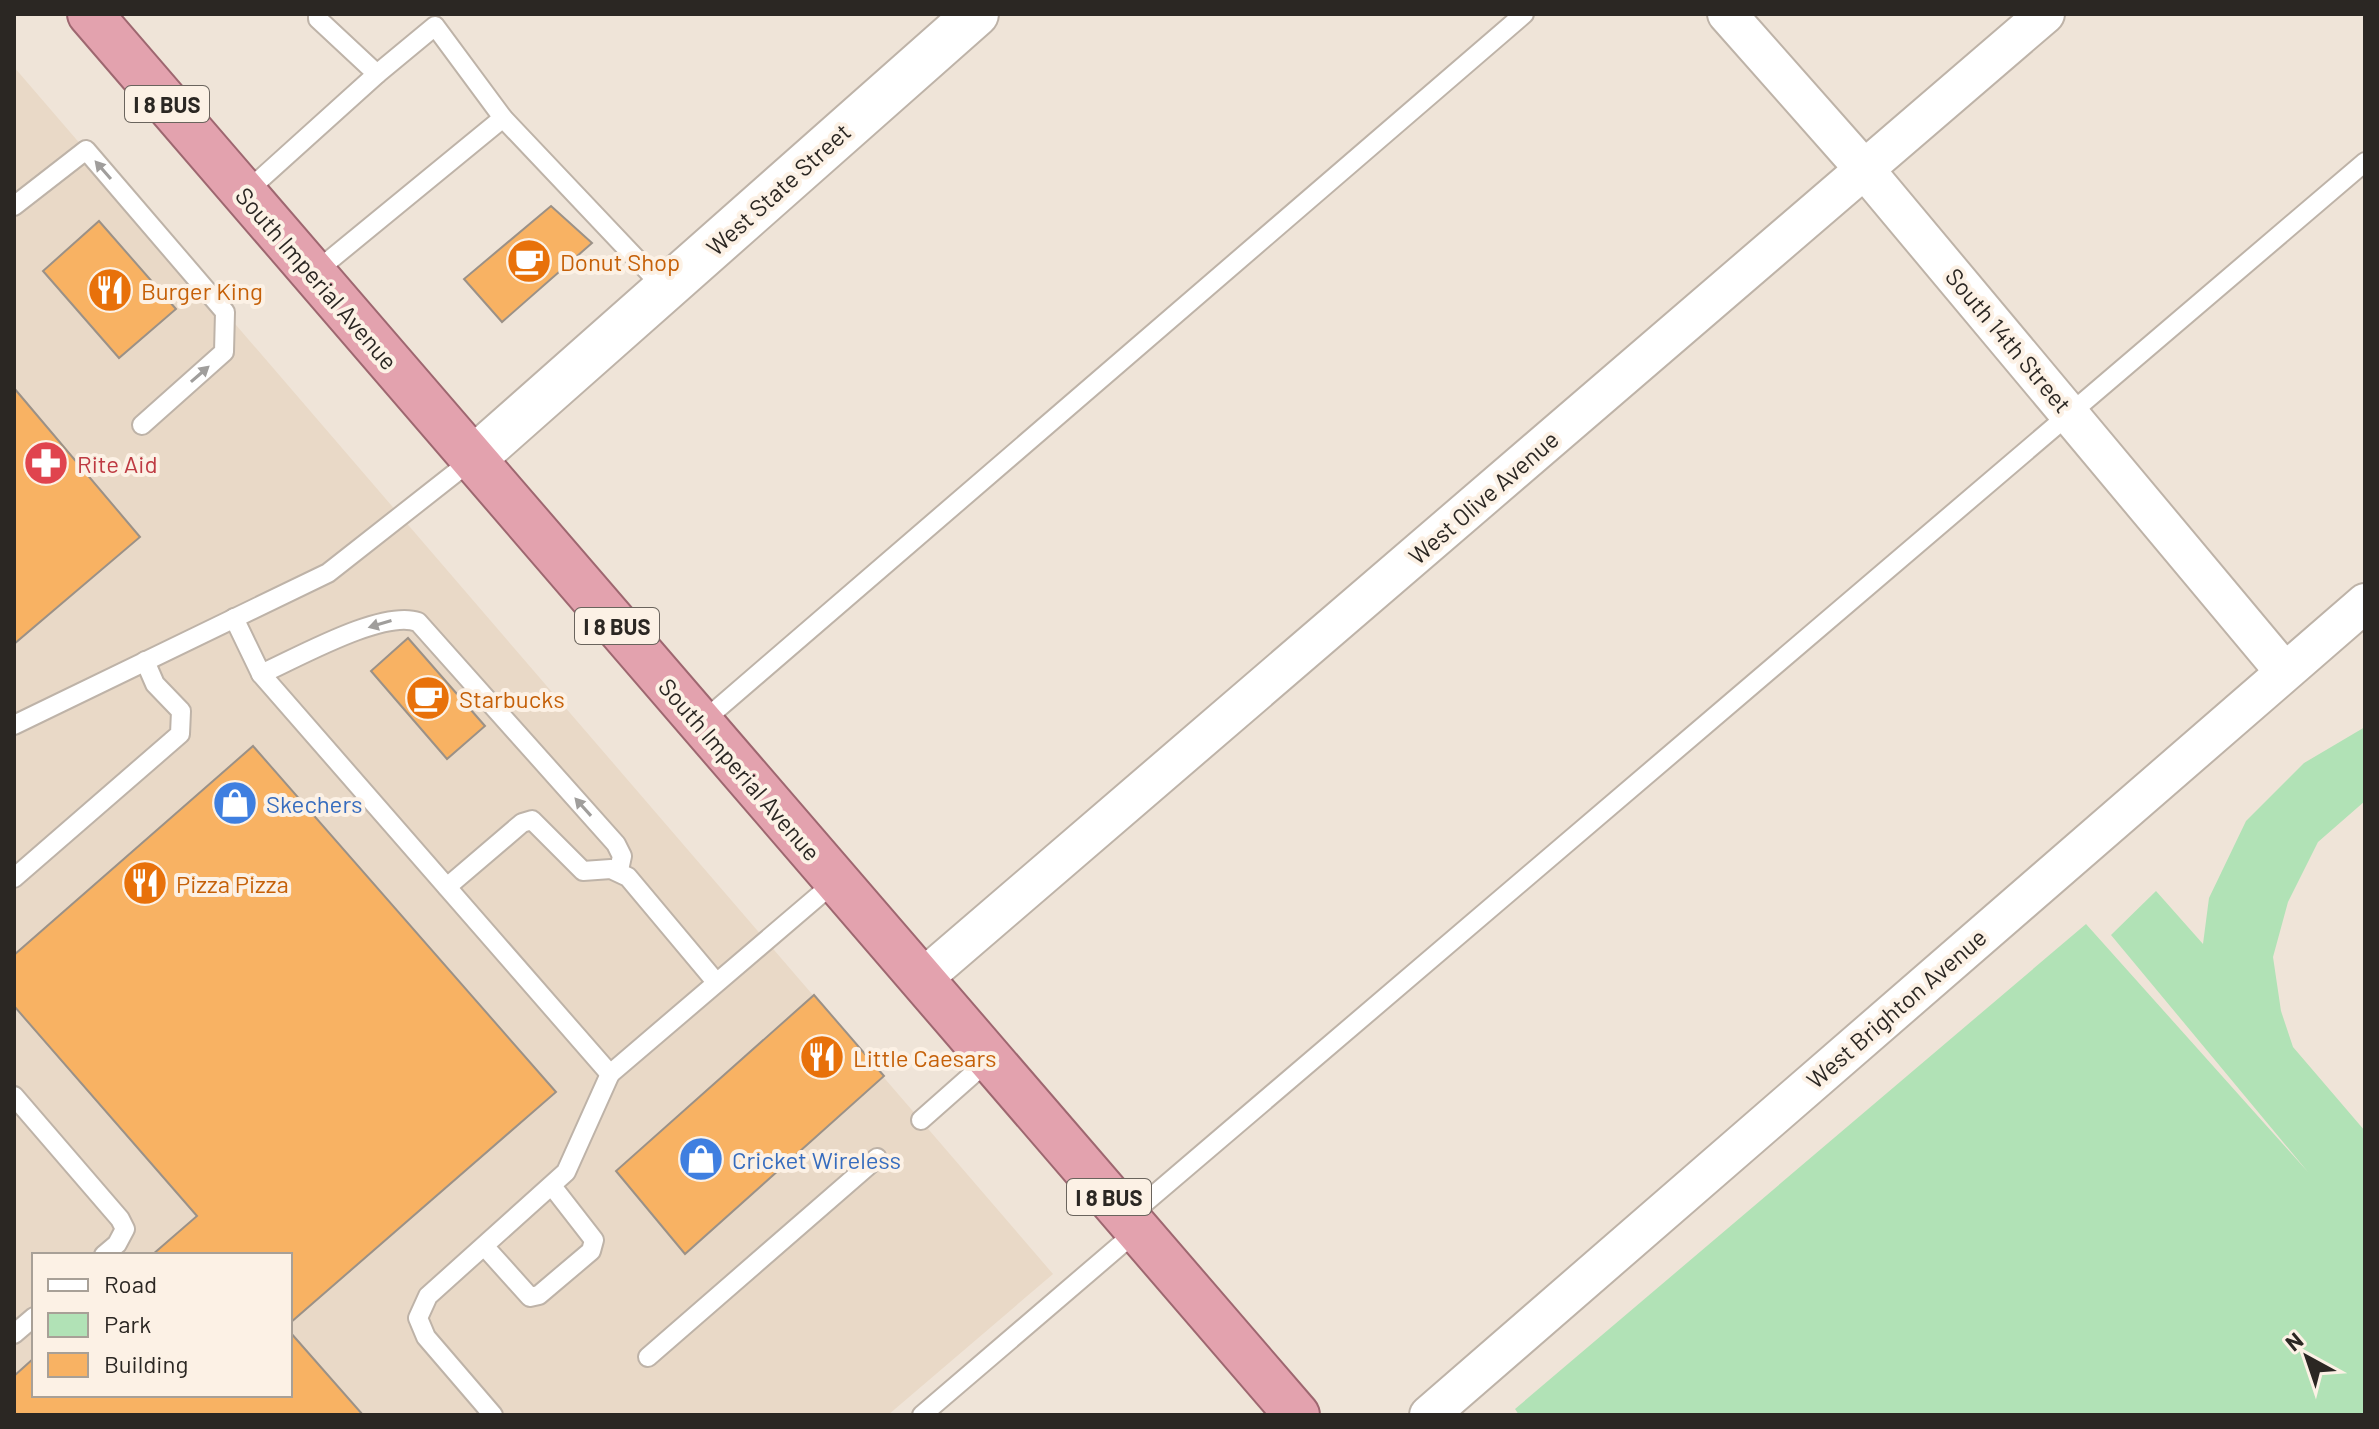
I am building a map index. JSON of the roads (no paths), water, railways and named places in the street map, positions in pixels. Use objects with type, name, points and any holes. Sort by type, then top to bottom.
[{"type":"highway","name":"South Imperial Avenue","points":[[90,14],[1297,1415]]},
{"type":"street","name":"West State Street","points":[[473,459],[976,14]]},
{"type":"street","name":"South 14th Street","points":[[1727,14],[1865,170],[2284,671]]},
{"type":"street","name":"West Olive Avenue","points":[[921,980],[2045,14]]},
{"type":"street","name":"West Brighton Avenue","points":[[1429,1415],[2365,603]]},
{"type":"lane","points":[[318,14],[318,19],[377,74]]},
{"type":"lane","points":[[701,723],[1524,14]]},
{"type":"lane","points":[[244,194],[435,26],[503,118],[665,289]]},
{"type":"lane","points":[[313,273],[503,118]]},
{"type":"lane","points":[[14,206],[86,150],[225,312],[224,352],[142,425]]},
{"type":"lane","points":[[922,1415],[1132,1224],[2070,412],[2365,162]]},
{"type":"lane","points":[[14,725],[328,573],[473,459]]},
{"type":"lane","points":[[261,674],[379,623],[406,617],[418,622],[616,844],[622,856],[619,870]]},
{"type":"lane","points":[[234,618],[261,674],[610,1074]]},
{"type":"lane","points":[[14,878],[180,734],[181,711],[155,684],[145,661]]},
{"type":"lane","points":[[447,887],[522,823],[532,820],[583,871],[619,870]]},
{"type":"lane","points":[[619,870],[716,982]]},
{"type":"lane","points":[[493,1415],[426,1337],[418,1318],[428,1296],[552,1186],[571,1164],[610,1074],[836,881]]},
{"type":"lane","points":[[921,1120],[990,1059]]},
{"type":"lane","points":[[14,1096],[120,1219],[125,1229],[117,1244],[106,1253]]},
{"type":"lane","points":[[648,1357],[877,1158]]},
{"type":"lane","points":[[485,1247],[530,1297],[539,1295],[591,1251],[594,1240],[589,1230],[552,1186]]},
{"type":"lane","points":[[14,1334],[32,1319]]},
{"type":"place","name":"Donut Shop","points":[[529,261]]},
{"type":"place","name":"Burger King","points":[[110,290]]},
{"type":"place","name":"Rite Aid","points":[[46,463]]},
{"type":"place","name":"Starbucks","points":[[428,698]]},
{"type":"place","name":"Skechers","points":[[235,803]]},
{"type":"place","name":"Pizza Pizza","points":[[145,883]]},
{"type":"place","name":"Little Caesars","points":[[822,1057]]},
{"type":"place","name":"Cricket Wireless","points":[[701,1159]]}]
